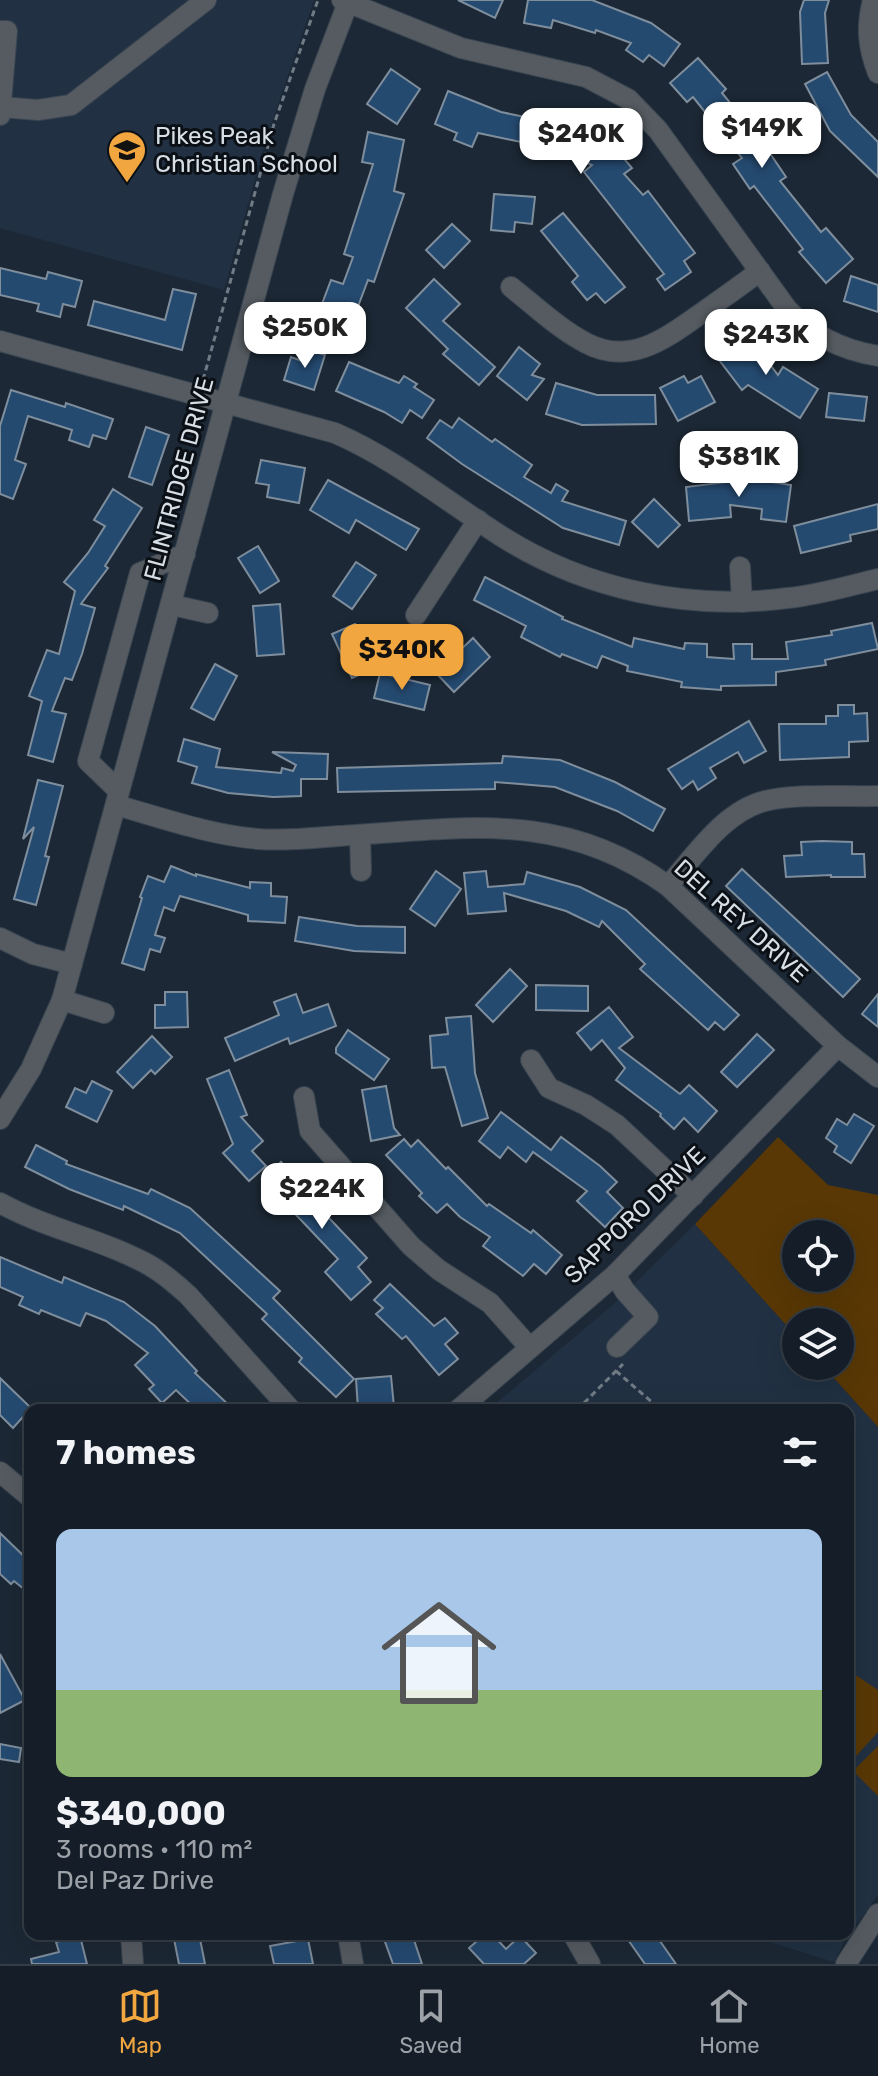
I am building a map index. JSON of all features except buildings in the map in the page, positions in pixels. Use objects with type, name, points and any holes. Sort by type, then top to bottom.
[{"type":"street","points":[[1,107],[38,110],[71,105],[206,0]]},
{"type":"street","points":[[873,0],[867,34],[878,73]]},
{"type":"street","points":[[346,1],[461,48],[586,77],[628,99],[658,130],[799,322],[840,347],[878,356]]},
{"type":"street","name":"FLINTRIDGE DRIVE","points":[[0,1119],[31,1069],[62,1000],[291,169],[346,1]]},
{"type":"street","points":[[0,31],[7,31],[0,115]]},
{"type":"street","points":[[511,287],[581,341],[608,351],[626,352],[663,341],[760,271]]},
{"type":"street","points":[[0,341],[313,426],[357,443],[503,537],[557,565],[608,584],[681,600],[742,602],[787,599],[878,579]]},
{"type":"street","points":[[416,615],[478,520]]},
{"type":"street","points":[[117,798],[88,761],[140,573],[185,554]]},
{"type":"street","points":[[740,567],[742,602]]},
{"type":"street","name":"FLINTRIDGE DRIVE","points":[[172,605],[208,613]]},
{"type":"street","points":[[668,886],[720,828],[749,807],[782,798],[878,796]]},
{"type":"street","name":"DEL REY DRIVE","points":[[117,798],[209,830],[260,839],[479,828],[539,831],[591,843],[619,855],[668,886],[838,1046],[878,1077]]},
{"type":"street","points":[[360,835],[361,871]]},
{"type":"street","points":[[0,938],[33,954],[72,964]]},
{"type":"street","points":[[62,1000],[104,1013]]},
{"type":"street","name":"SAPPORO DRIVE","points":[[475,1404],[530,1348],[615,1275],[838,1046]]},
{"type":"street","points":[[531,1060],[549,1088],[586,1105],[617,1125],[693,1196]]},
{"type":"street","points":[[304,1097],[310,1131],[411,1246],[439,1270],[490,1303],[530,1348]]},
{"type":"street","points":[[0,1203],[150,1265],[188,1295],[286,1404]]},
{"type":"street","points":[[615,1275],[648,1317],[622,1354]]},
{"type":"street","points":[[0,1472],[24,1492]]},
{"type":"street","points":[[846,1964],[878,1914]]},
{"type":"street","points":[[131,1940],[133,1964]]},
{"type":"street","points":[[349,1940],[353,1964]]},
{"type":"street","points":[[576,1940],[590,1964]]},
{"type":"path","points":[[200,395],[274,124],[318,0]]},
{"type":"path","points":[[583,1404],[616,1371],[622,1354]]},
{"type":"path","points":[[616,1371],[654,1404]]},
{"type":"shaded area","name":"Pikes Peak Christian School","points":[[0,0],[314,0],[266,140],[224,290],[0,228]]},
{"type":"shaded area","points":[[778,1137],[828,1185],[878,1195],[878,1427],[836,1380],[854,1380],[854,1308],[782,1308],[782,1320],[695,1224]]},
{"type":"shaded area","points":[[695,1224],[782,1320],[782,1380],[836,1380],[878,1427],[878,1895],[854,1928],[854,1404],[495,1404],[615,1303]]},
{"type":"shaded area","points":[[854,1674],[878,1690],[878,1732],[854,1758]]},
{"type":"shaded area","points":[[878,1746],[878,1796],[854,1772]]},
{"type":"shaded area","points":[[763,1940],[845,1940],[834,1962]]},
{"type":"place","name":"Pikes Peak Christian School","points":[[127,184]]}]
